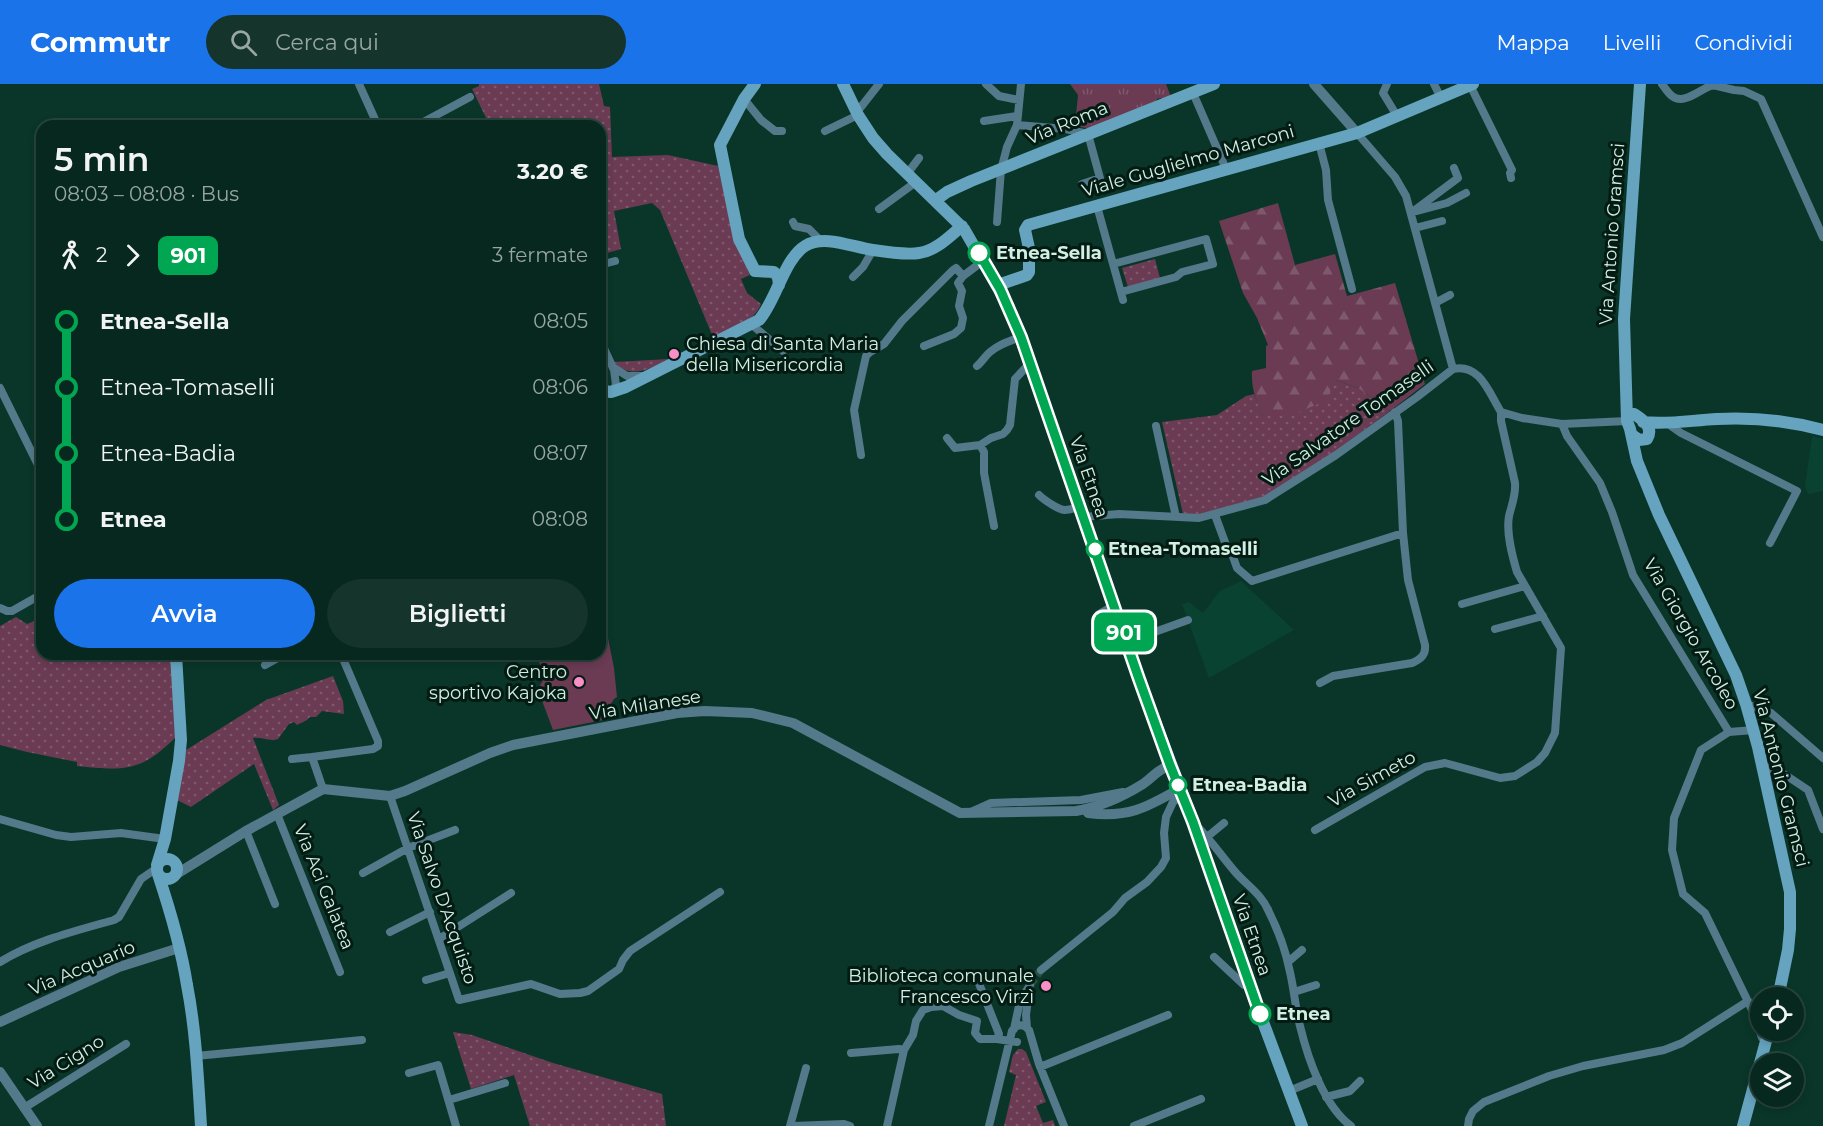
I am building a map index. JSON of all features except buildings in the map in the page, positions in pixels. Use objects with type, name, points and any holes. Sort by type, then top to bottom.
[{"type":"main road","points":[[755,84],[744,99],[720,145],[739,239],[755,271],[778,268],[794,258],[807,245],[821,241],[873,250],[919,253],[938,245],[962,226]]},
{"type":"main road","name":"Via Etnea","points":[[843,84],[873,138],[962,226],[1009,307],[1170,765],[1175,797],[1193,822],[1302,1126]]},
{"type":"main road","name":"Via Roma","points":[[936,200],[947,192],[1080,135],[1214,84]]},
{"type":"main road","name":"Via Antonio Gramsci","points":[[1640,84],[1624,310],[1625,386],[1632,408],[1632,435],[1637,461],[1644,480],[1667,533],[1728,655],[1754,730],[1790,892],[1788,950],[1780,987]]},
{"type":"main road","name":"Viale Guglielmo Marconi","points":[[998,285],[1027,275],[1029,272],[1029,248],[1025,230],[1028,225],[1358,132],[1471,85]]},
{"type":"main road","points":[[606,391],[626,387],[654,375],[759,320],[794,258]]},
{"type":"main road","points":[[770,270],[776,274],[779,285]]},
{"type":"main road","points":[[1633,419],[1685,422],[1758,419],[1823,430]]},
{"type":"main road","points":[[1633,419],[1649,426],[1642,458],[1644,480]]},
{"type":"main road","points":[[1632,435],[1639,440],[1662,429],[1685,422]]},
{"type":"main road","points":[[176,660],[181,740],[165,839],[157,869],[169,905],[190,1005],[201,1126]]},
{"type":"main road","points":[[165,839],[174,869],[169,905]]},
{"type":"main road","points":[[157,869],[163,859],[174,869]]},
{"type":"main road","points":[[157,869],[164,879],[174,869]]},
{"type":"main road","points":[[1743,1126],[1766,1041]]},
{"type":"street","points":[[359,84],[375,120]]},
{"type":"street","points":[[825,131],[858,113],[879,84]]},
{"type":"street","points":[[986,84],[999,96],[1019,100]]},
{"type":"street","points":[[997,222],[1001,170],[1017,121],[1021,84]]},
{"type":"street","points":[[1314,84],[1358,132],[1401,186],[1406,196],[1453,369],[1466,368],[1477,374],[1502,412],[1522,418],[1562,424],[1633,419]]},
{"type":"street","points":[[1387,84],[1383,93],[1397,116]]},
{"type":"street","points":[[1434,84],[1441,98]]},
{"type":"street","points":[[1662,84],[1672,96],[1679,99],[1687,98],[1713,85],[1744,91],[1761,99],[1823,237]]},
{"type":"street","points":[[1471,85],[1512,170],[1511,178]]},
{"type":"street","points":[[1192,93],[1226,169]]},
{"type":"street","points":[[427,120],[470,97]]},
{"type":"street","points":[[744,99],[761,120],[775,131],[782,131]]},
{"type":"street","points":[[984,121],[1017,121],[1080,135],[1100,178],[1082,184]]},
{"type":"street","points":[[1319,143],[1326,170],[1328,200],[1352,289]]},
{"type":"street","points":[[879,209],[911,178],[919,158]]},
{"type":"street","points":[[1411,213],[1458,178],[1454,168]]},
{"type":"street","points":[[1411,213],[1447,203],[1466,193]]},
{"type":"street","points":[[1098,206],[1113,264],[1122,296],[1176,277],[1182,272],[1213,264],[1206,239],[1113,264]]},
{"type":"street","points":[[1415,228],[1442,221]]},
{"type":"street","points":[[793,222],[795,226],[809,229],[821,241]]},
{"type":"street","points":[[853,277],[863,267],[873,250]]},
{"type":"street","points":[[606,263],[615,261]]},
{"type":"street","points":[[924,346],[954,334],[961,328],[963,318],[959,306],[962,291],[958,283],[963,276],[983,261]]},
{"type":"street","points":[[861,455],[854,410],[866,356],[884,344],[902,321],[953,270],[956,268],[963,276]]},
{"type":"street","points":[[1435,303],[1450,295]]},
{"type":"street","points":[[752,324],[783,351]]},
{"type":"street","points":[[977,366],[999,345],[1021,337]]},
{"type":"street","points":[[606,351],[616,381],[616,385],[606,390]]},
{"type":"street","points":[[947,438],[955,448],[980,445],[1003,434],[1010,425],[1016,376],[1030,363]]},
{"type":"street","points":[[612,366],[627,376],[654,375]]},
{"type":"street","name":"Via Salvatore Tomaselli","points":[[1039,495],[1063,510],[1199,518],[1266,500],[1336,455],[1453,369]]},
{"type":"street","points":[[0,388],[36,461]]},
{"type":"street","points":[[1320,683],[1333,676],[1412,663],[1421,660],[1424,655],[1425,645],[1408,580],[1398,421],[1395,412]]},
{"type":"street","name":"Via Simeto","points":[[1315,830],[1425,767],[1445,763],[1500,778],[1515,776],[1537,762],[1545,753],[1555,733],[1561,648],[1517,572],[1510,545],[1509,522],[1516,492],[1501,421],[1502,412]]},
{"type":"street","name":"Via Giorgio Arcoleo","points":[[1562,424],[1567,436],[1604,492],[1633,575],[1729,732]]},
{"type":"street","points":[[1156,426],[1176,517]]},
{"type":"street","points":[[1671,426],[1797,491],[1770,543]]},
{"type":"street","points":[[980,445],[984,452],[984,473],[994,526]]},
{"type":"street","points":[[1215,515],[1226,545],[1238,568],[1252,581],[1404,533]]},
{"type":"street","points":[[1462,604],[1525,586]]},
{"type":"street","points":[[0,608],[7,611],[12,610],[36,597]]},
{"type":"street","points":[[1099,614],[1115,605]]},
{"type":"street","points":[[1495,629],[1543,616]]},
{"type":"street","points":[[1127,642],[1188,620]]},
{"type":"street","points":[[265,665],[274,660]]},
{"type":"street","points":[[292,759],[373,749],[378,746],[378,741],[344,660]]},
{"type":"street","points":[[1746,704],[1772,712],[1823,758]]},
{"type":"street","name":"Via Milanese","points":[[323,789],[390,796],[513,745],[677,713],[705,711],[752,713],[793,723],[952,810],[968,814],[1076,811],[1100,805],[1147,781],[1158,770],[1170,765]]},
{"type":"street","points":[[1750,1005],[1706,913],[1683,894],[1672,850],[1674,818],[1701,750],[1729,732],[1754,730]]},
{"type":"street","points":[[174,869],[192,863],[323,789],[312,757]]},
{"type":"street","points":[[1763,767],[1781,772],[1808,790],[1823,829]]},
{"type":"street","points":[[968,814],[991,803],[1081,800],[1132,789]]},
{"type":"street","name":"Via Salvo D'Acquisto","points":[[390,796],[459,1000],[531,984],[560,994],[588,991],[619,969],[630,951],[720,892]]},
{"type":"street","points":[[1076,811],[1129,812],[1175,797]]},
{"type":"street","points":[[1041,970],[1113,912],[1125,898],[1147,882],[1165,863],[1167,853],[1164,828],[1175,797]]},
{"type":"street","name":"Via Aci Galatea","points":[[277,814],[340,972]]},
{"type":"street","points":[[0,819],[71,837],[121,832],[165,839]]},
{"type":"street","points":[[1193,822],[1268,909],[1288,962],[1300,1027],[1318,1079],[1336,1112],[1351,1126]]},
{"type":"street","points":[[1207,837],[1224,823]]},
{"type":"street","points":[[363,873],[408,848],[455,830]]},
{"type":"street","points":[[246,831],[275,904]]},
{"type":"street","points":[[0,962],[19,951],[67,933],[114,920],[119,917],[141,879],[157,869]]},
{"type":"street","points":[[439,939],[511,893]]},
{"type":"street","points":[[390,932],[430,912]]},
{"type":"street","name":"Via Acquario","points":[[0,1023],[119,967],[179,948]]},
{"type":"street","points":[[1288,962],[1302,950]]},
{"type":"street","points":[[1214,957],[1244,985],[1250,982]]},
{"type":"street","points":[[426,980],[450,973]]},
{"type":"street","points":[[976,976],[999,1034],[997,1039]]},
{"type":"street","points":[[1015,1038],[1020,1001],[1030,985],[1026,1015],[1028,1032],[1064,1126]]},
{"type":"street","points":[[1294,992],[1316,985]]},
{"type":"street","points":[[1468,1126],[1473,1111],[1484,1102],[1557,1074],[1664,1050],[1682,1043],[1748,1001]]},
{"type":"street","points":[[887,1126],[904,1050],[913,1035],[922,1010],[945,1007],[959,1015],[974,1019],[977,1021],[975,1033],[980,1039],[1026,1040],[1028,1032]]},
{"type":"street","points":[[1040,1065],[1168,1016]]},
{"type":"street","points":[[989,1126],[1020,1025],[1028,1032]]},
{"type":"street","points":[[1015,1038],[1029,1048],[1040,1065]]},
{"type":"street","points":[[196,1056],[362,1040]]},
{"type":"street","name":"Via Cigno","points":[[24,1108],[126,1044]]},
{"type":"street","points":[[851,1053],[904,1050]]},
{"type":"street","points":[[409,1073],[438,1065],[456,1126]]},
{"type":"street","points":[[806,1068],[792,1126],[844,1124],[850,1126]]},
{"type":"street","points":[[0,1072],[37,1126]]},
{"type":"street","points":[[1289,1091],[1318,1079]]},
{"type":"street","points":[[1326,1097],[1347,1092],[1360,1081]]},
{"type":"street","points":[[448,1100],[505,1083]]},
{"type":"street","points":[[1134,1126],[1201,1099]]},
{"type":"shaded area","points":[[1812,436],[1823,439],[1823,491],[1808,494],[1805,486]]},
{"type":"shaded area","points":[[1241,581],[1294,630],[1209,678],[1182,604],[1189,602],[1203,613],[1220,591]]},
{"type":"green space","points":[[479,84],[599,84],[604,106],[610,107],[612,157],[668,155],[718,166],[734,238],[750,275],[741,279],[747,293],[761,304],[758,310],[741,324],[713,337],[660,210],[652,203],[614,211],[621,249],[606,253],[606,120],[487,120],[472,89]]},
{"type":"green space","points":[[1070,84],[1166,84],[1171,97],[1165,100],[1157,99],[1155,104],[1092,129],[1075,126],[1078,95]]},
{"type":"green space","points":[[1278,203],[1295,265],[1335,254],[1347,296],[1395,283],[1425,384],[1390,411],[1358,388],[1335,380],[1326,401],[1288,416],[1263,416],[1254,394],[1252,371],[1266,368],[1266,346],[1268,345],[1243,293],[1219,221]]},
{"type":"green space","points":[[1155,259],[1160,278],[1128,287],[1122,268]]},
{"type":"green space","points":[[669,359],[648,369],[634,372],[627,371],[614,362]]},
{"type":"green space","points":[[1335,380],[1358,388],[1390,411],[1334,452],[1264,497],[1201,514],[1183,514],[1162,422],[1217,415],[1246,396],[1254,394],[1263,416]]},
{"type":"green space","points":[[16,617],[27,624],[36,620],[36,660],[171,660],[176,737],[142,763],[120,768],[77,766],[77,762],[0,745],[0,626]]},
{"type":"green space","name":"Centro sportivo Kajoka","points":[[606,628],[617,697],[611,709],[613,718],[553,730],[539,687],[545,677],[538,660],[606,660]]},
{"type":"green space","points":[[333,676],[343,701],[344,714],[322,711],[316,717],[310,717],[297,725],[294,722],[289,724],[278,739],[253,738],[279,805],[273,810],[254,764],[191,807],[177,800],[186,750],[266,700]]},
{"type":"green space","points":[[453,1032],[472,1035],[553,1063],[662,1094],[666,1126],[530,1126],[514,1075],[471,1089]]},
{"type":"green space","points":[[1018,1049],[1026,1052],[1046,1102],[1036,1106],[1043,1123],[1053,1120],[1055,1126],[1004,1126],[1016,1075],[1009,1072],[1013,1055]]},
{"type":"tunnel","points":[[1030,985],[1041,970]]},
{"type":"bus line","name":"901","points":[[979,253],[1000,289],[1021,337],[1139,679],[1193,822],[1260,1014]]},
{"type":"place","name":"Etnea-Sella","points":[[979,253]]},
{"type":"place","name":"Chiesa di Santa Maria della Misericordia","points":[[674,354]]},
{"type":"place","name":"Etnea-Tomaselli","points":[[1095,549]]},
{"type":"place","name":"Centro sportivo Kajoka","points":[[579,682]]},
{"type":"place","name":"Etnea-Badia","points":[[1178,785]]},
{"type":"place","name":"Biblioteca comunale Francesco Virzì","points":[[1046,986]]},
{"type":"place","name":"Etnea","points":[[1260,1014]]}]
